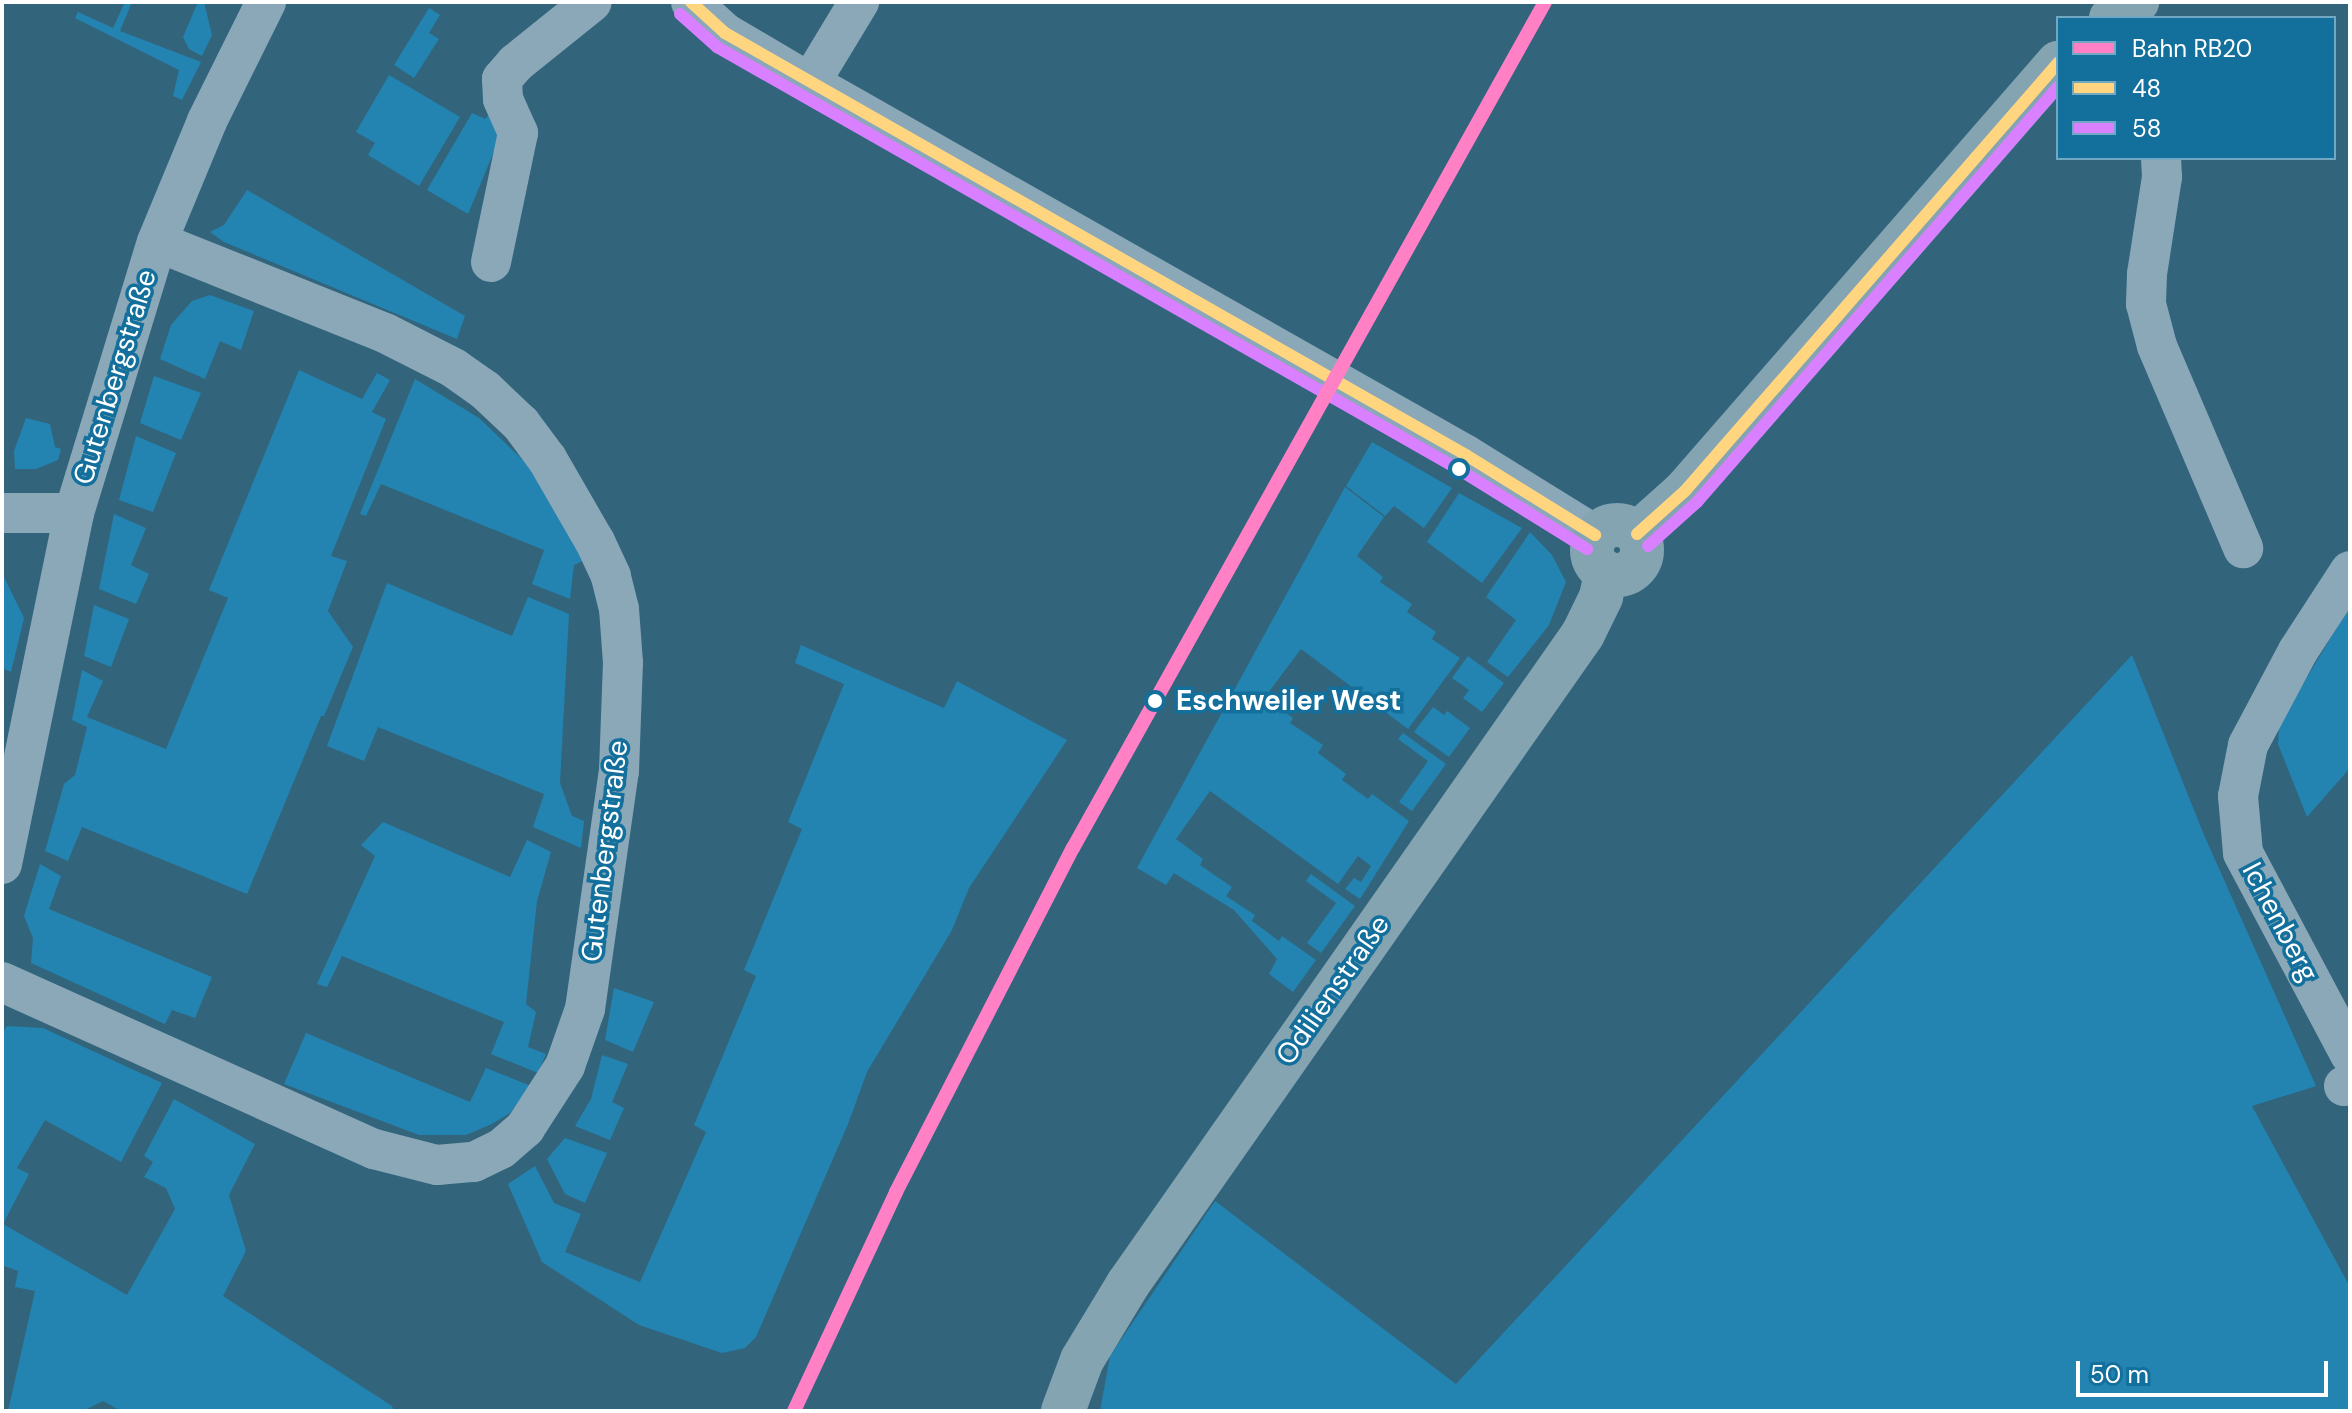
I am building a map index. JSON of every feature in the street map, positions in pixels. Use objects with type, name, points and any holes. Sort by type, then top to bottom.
[{"type":"main road","points":[[2114,16],[2137,2]]},
{"type":"main road","points":[[1613,547],[1685,491],[2015,108],[2056,65]]},
{"type":"main road","name":"Odilienstraße","points":[[1063,1411],[1082,1360],[1128,1284],[1583,634],[1601,597],[1613,547]]},
{"type":"street","points":[[491,262],[518,133],[503,99],[502,79],[516,63],[592,2]]},
{"type":"street","points":[[691,2],[725,33],[1466,455],[1613,547]]},
{"type":"street","points":[[810,83],[859,2]]},
{"type":"street","name":"Gutenbergstraße","points":[[2,864],[74,513],[157,242],[253,7]]},
{"type":"street","points":[[2161,160],[2162,177],[2147,274],[2146,304],[2157,346],[2243,548]]},
{"type":"street","name":"Gutenbergstraße","points":[[2,982],[374,1149],[437,1165],[474,1162],[501,1149],[525,1128],[546,1101],[565,1066],[585,1009],[619,771],[623,663],[619,609],[611,576],[595,542],[547,459],[521,424],[485,390],[442,361],[385,333],[157,242]]},
{"type":"street","name":"Gutenbergstraße","points":[[2,513],[74,513]]},
{"type":"street","name":"Ichenberg","points":[[2348,1075],[2243,853],[2238,796],[2248,745],[2298,651],[2350,571]]},
{"type":"shaded area","points":[[125,2],[132,2],[120,31],[201,62],[182,100],[173,96],[179,70],[75,18],[78,12],[113,28]]},
{"type":"shaded area","points":[[198,2],[204,2],[212,35],[202,56],[189,49],[183,37]]},
{"type":"shaded area","points":[[429,8],[440,15],[429,33],[439,39],[414,78],[394,65]]},
{"type":"shaded area","points":[[389,75],[460,117],[419,186],[368,155],[375,143],[356,132]]},
{"type":"shaded area","points":[[495,108],[507,120],[468,214],[427,190],[472,113],[485,119]]},
{"type":"shaded area","points":[[247,190],[465,316],[457,339],[224,242],[210,232],[224,225]]},
{"type":"shaded area","points":[[210,295],[254,311],[241,350],[220,341],[205,379],[160,359],[171,325],[192,301]]},
{"type":"shaded area","points":[[299,370],[362,399],[377,373],[390,380],[372,412],[386,419],[331,556],[347,561],[328,611],[353,647],[247,894],[82,827],[68,861],[45,851],[64,784],[75,775],[87,727],[72,720],[82,670],[103,681],[87,717],[166,749],[228,598],[209,590]]},
{"type":"shaded area","points":[[154,376],[201,393],[181,440],[140,423]]},
{"type":"shaded area","points":[[415,379],[479,418],[524,461],[565,517],[583,561],[574,565],[570,599],[532,584],[544,550],[381,484],[366,516],[360,514]]},
{"type":"shaded area","points":[[26,418],[50,424],[55,447],[61,449],[58,460],[36,469],[15,469],[14,451]]},
{"type":"shaded area","points":[[136,436],[176,453],[153,512],[119,500]]},
{"type":"shaded area","points":[[1372,442],[1452,488],[1424,528],[1394,506],[1385,516],[1346,486]]},
{"type":"shaded area","points":[[1345,487],[1384,517],[1357,556],[1383,577],[1380,582],[1412,604],[1407,612],[1436,632],[1432,639],[1460,658],[1408,729],[1301,649],[1265,697],[1293,718],[1290,723],[1323,745],[1318,753],[1346,774],[1342,780],[1368,799],[1372,794],[1409,821],[1360,899],[1345,889],[1354,878],[1361,882],[1371,866],[1358,856],[1338,884],[1210,791],[1176,839],[1203,859],[1200,865],[1232,887],[1226,896],[1255,915],[1252,921],[1279,941],[1282,936],[1316,960],[1293,992],[1269,974],[1277,959],[1234,910],[1174,873],[1166,885],[1137,868]]},
{"type":"shaded area","points":[[1459,493],[1522,528],[1482,583],[1427,542]]},
{"type":"shaded area","points":[[114,514],[146,528],[131,565],[149,574],[136,604],[99,589]]},
{"type":"shaded area","points":[[1530,532],[1552,555],[1566,582],[1549,625],[1508,677],[1487,662],[1516,620],[1486,597]]},
{"type":"shaded area","points":[[2,573],[24,618],[11,672],[2,668]]},
{"type":"shaded area","points":[[387,583],[512,636],[528,597],[569,614],[560,783],[572,816],[584,821],[581,848],[533,827],[544,794],[378,727],[364,761],[327,746]]},
{"type":"shaded area","points":[[94,605],[129,619],[111,667],[84,656]]},
{"type":"shaded area","points":[[2350,606],[2350,768],[2307,817],[2278,744],[2279,724]]},
{"type":"shaded area","points":[[801,645],[944,708],[957,681],[1067,740],[969,888],[952,930],[867,1072],[848,1124],[756,1337],[745,1348],[722,1353],[639,1325],[542,1262],[508,1184],[535,1166],[554,1203],[581,1214],[565,1252],[640,1282],[706,1132],[694,1125],[756,976],[744,970],[802,829],[788,822],[844,684],[795,663]]},
{"type":"shaded area","points":[[2132,655],[2204,835],[2316,1086],[2252,1106],[2350,1287],[2350,1411],[1100,1411],[1110,1356],[1215,1201],[1456,1384]]},
{"type":"shaded area","points":[[1468,656],[1504,683],[1482,712],[1463,698],[1469,690],[1452,678]]},
{"type":"shaded area","points":[[1433,707],[1444,715],[1447,711],[1470,728],[1449,757],[1414,732]]},
{"type":"shaded area","points":[[1403,733],[1446,764],[1412,811],[1399,802],[1428,761],[1398,739]]},
{"type":"shaded area","points":[[383,822],[510,877],[527,840],[551,852],[537,901],[526,1004],[536,1012],[528,1047],[546,1054],[538,1073],[491,1054],[504,1022],[342,956],[327,987],[317,984],[375,856],[361,845]]},
{"type":"shaded area","points":[[40,864],[61,876],[49,909],[212,977],[195,1018],[172,1010],[165,1024],[31,963],[33,938],[24,916]]},
{"type":"shaded area","points":[[1311,874],[1355,906],[1321,953],[1307,943],[1336,903],[1306,881]]},
{"type":"shaded area","points":[[614,988],[654,1002],[633,1052],[605,1040]]},
{"type":"shaded area","points":[[7,1026],[43,1028],[162,1083],[121,1162],[45,1120],[17,1168],[29,1174],[3,1224],[127,1295],[175,1209],[166,1188],[144,1177],[153,1162],[144,1156],[174,1099],[255,1144],[229,1195],[246,1251],[223,1296],[392,1406],[394,1411],[121,1411],[103,1401],[83,1411],[8,1411],[35,1291],[15,1287],[18,1271],[2,1265],[2,1032]]},
{"type":"shaded area","points":[[306,1033],[470,1102],[486,1068],[531,1086],[510,1113],[492,1124],[466,1135],[419,1135],[284,1084]]},
{"type":"shaded area","points":[[602,1055],[628,1064],[612,1102],[624,1108],[610,1140],[575,1126],[591,1099]]},
{"type":"shaded area","points":[[565,1138],[607,1153],[585,1203],[565,1194],[547,1159]]},
{"type":"rail line","name":"RB20","points":[[794,1411],[896,1192],[1073,848],[1545,2]]},
{"type":"transit line","name":"48","points":[[691,2],[725,33],[1466,455],[1595,535]]},
{"type":"transit line","name":"58","points":[[680,14],[717,47],[1458,469],[1587,549]]},
{"type":"transit line","name":"48","points":[[1637,534],[1685,491],[2056,65]]},
{"type":"transit line","name":"58","points":[[1648,546],[1697,502],[2056,89]]},
{"type":"place","name":"Eschweiler West","points":[[1155,701]]}]
